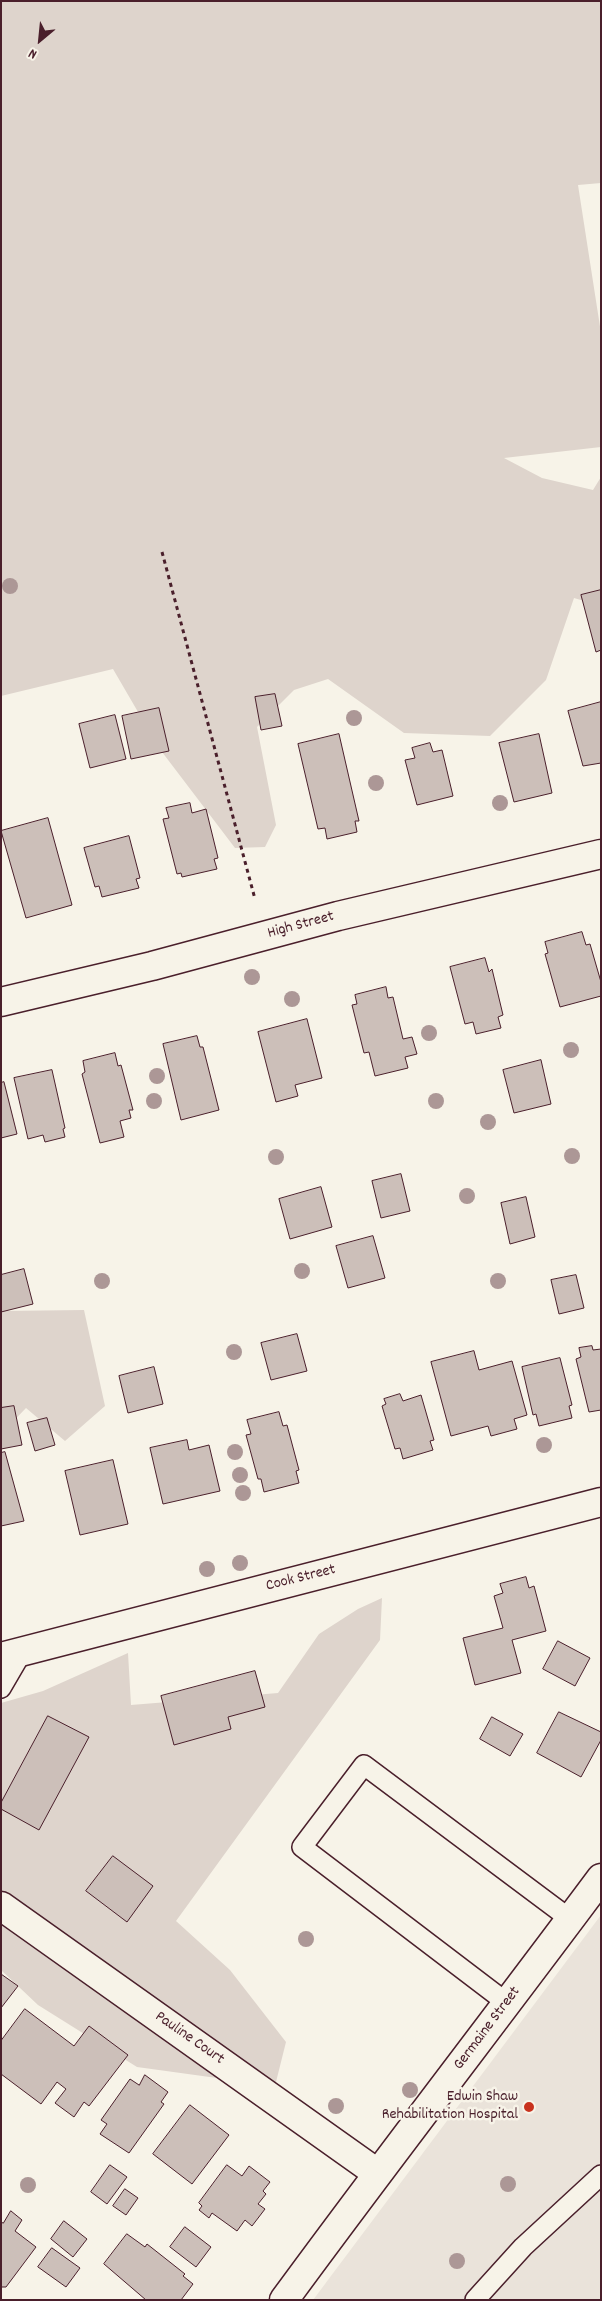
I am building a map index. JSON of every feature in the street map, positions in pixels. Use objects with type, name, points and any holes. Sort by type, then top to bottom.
[{"type":"street","name":"High Street","points":[[1,1002],[152,966],[338,916],[601,854]]},
{"type":"street","name":"Cook Street","points":[[12,1654],[601,1502]]},
{"type":"street","name":"Germaine Street","points":[[284,2300],[377,2173],[451,2079],[601,1878]]},
{"type":"street","name":"Pauline Court","points":[[1,1906],[377,2173]]},
{"type":"lane","points":[[1,1688],[12,1654]]},
{"type":"lane","points":[[507,2003],[302,1846],[364,1765],[570,1918]]},
{"type":"lane","points":[[475,2300],[523,2247],[601,2174]]},
{"type":"path","points":[[162,552],[255,898]]},
{"type":"shaded area","points":[[1,1],[601,1],[601,183],[578,185],[601,333],[601,447],[504,458],[542,478],[593,490],[601,477],[601,606],[574,598],[546,680],[490,736],[404,733],[328,679],[294,690],[257,727],[276,825],[265,847],[235,848],[159,748],[113,669],[1,696]]},
{"type":"shaded area","points":[[84,1310],[105,1406],[65,1441],[26,1408],[1,1434],[1,1311]]},
{"type":"shaded area","points":[[382,1598],[380,1640],[176,1921],[230,1970],[286,2042],[275,2086],[137,2067],[38,2005],[1,1970],[1,1703],[43,1691],[128,1653],[131,1705],[278,1693],[319,1634],[358,1609]]},
{"type":"shaded area","name":"Edwin Shaw Rehabilitation Hospital","points":[[601,1915],[601,2300],[313,2300]]},
{"type":"building","points":[[601,590],[601,650],[596,652],[581,595]]},
{"type":"building","points":[[275,694],[282,726],[261,730],[255,697]]},
{"type":"building","points":[[601,702],[601,763],[583,766],[568,711]]},
{"type":"building","points":[[159,708],[169,751],[131,759],[122,716]]},
{"type":"building","points":[[115,715],[126,759],[90,768],[79,724]]},
{"type":"building","points":[[339,734],[359,821],[355,821],[357,832],[327,839],[325,828],[318,829],[298,744]]},
{"type":"building","points":[[539,734],[552,793],[514,802],[499,743]]},
{"type":"building","points":[[430,743],[433,752],[442,750],[453,796],[417,805],[405,760],[415,758],[412,748]]},
{"type":"building","points":[[190,803],[192,813],[206,809],[218,858],[214,859],[217,869],[182,877],[181,873],[177,874],[163,819],[169,818],[166,808]]},
{"type":"building","points":[[48,818],[72,905],[26,918],[1,831]]},
{"type":"building","points":[[129,836],[140,878],[136,879],[139,888],[102,897],[99,886],[95,887],[84,848]]},
{"type":"building","points":[[582,932],[586,945],[590,944],[601,982],[601,996],[560,1007],[545,954],[548,953],[545,942]]},
{"type":"building","points":[[485,958],[489,972],[492,969],[503,1015],[498,1017],[501,1028],[476,1034],[473,1022],[465,1024],[450,967]]},
{"type":"building","points":[[386,987],[388,998],[393,997],[403,1039],[412,1037],[417,1054],[405,1057],[408,1068],[375,1076],[369,1052],[364,1053],[352,1005],[357,1004],[355,995]]},
{"type":"building","points":[[307,1019],[322,1078],[295,1085],[298,1096],[276,1102],[258,1032]]},
{"type":"building","points":[[197,1036],[200,1047],[203,1047],[219,1110],[181,1120],[163,1044]]},
{"type":"building","points":[[115,1053],[118,1066],[121,1065],[133,1110],[129,1110],[131,1118],[120,1121],[124,1137],[100,1143],[82,1074],[85,1072],[83,1061]]},
{"type":"building","points":[[541,1060],[551,1104],[514,1113],[503,1070]]},
{"type":"building","points":[[52,1070],[65,1128],[63,1129],[65,1137],[45,1142],[43,1135],[28,1139],[14,1078]]},
{"type":"building","points":[[4,1082],[17,1134],[1,1138],[1,1083]]},
{"type":"building","points":[[401,1174],[410,1211],[381,1218],[372,1181]]},
{"type":"building","points":[[321,1187],[332,1227],[290,1239],[279,1199]]},
{"type":"building","points":[[526,1197],[535,1237],[510,1244],[501,1203]]},
{"type":"building","points":[[373,1236],[385,1278],[348,1288],[336,1246]]},
{"type":"building","points":[[24,1269],[33,1304],[1,1312],[1,1275]]},
{"type":"building","points":[[576,1275],[584,1308],[559,1314],[551,1280]]},
{"type":"building","points":[[297,1334],[307,1371],[271,1380],[261,1343]]},
{"type":"building","points":[[592,1346],[593,1350],[601,1349],[601,1410],[589,1412],[576,1359],[581,1357],[579,1348]]},
{"type":"building","points":[[474,1351],[479,1370],[512,1361],[527,1415],[514,1419],[517,1429],[491,1436],[488,1426],[451,1436],[431,1362]]},
{"type":"building","points":[[560,1358],[572,1405],[569,1406],[572,1418],[539,1426],[536,1414],[533,1415],[522,1367]]},
{"type":"building","points":[[154,1367],[163,1404],[128,1413],[119,1376]]},
{"type":"building","points":[[400,1394],[403,1401],[421,1395],[434,1440],[430,1441],[433,1450],[403,1459],[400,1448],[395,1449],[382,1406],[386,1404],[384,1399]]},
{"type":"building","points":[[14,1406],[22,1445],[1,1449],[1,1408]]},
{"type":"building","points":[[279,1412],[283,1426],[287,1425],[299,1470],[296,1471],[299,1483],[264,1492],[261,1479],[258,1479],[246,1435],[251,1434],[247,1420]]},
{"type":"building","points":[[47,1418],[55,1445],[35,1451],[27,1423]]},
{"type":"building","points":[[187,1440],[189,1450],[209,1445],[220,1491],[163,1504],[150,1448]]},
{"type":"building","points":[[5,1452],[24,1521],[1,1526],[1,1453]]},
{"type":"building","points":[[113,1460],[128,1524],[80,1535],[65,1471]]},
{"type":"building","points":[[526,1577],[529,1588],[534,1586],[546,1631],[512,1640],[521,1673],[475,1685],[463,1638],[503,1628],[494,1596],[503,1593],[500,1584]]},
{"type":"building","points":[[558,1641],[590,1658],[575,1686],[543,1669]]},
{"type":"building","points":[[255,1671],[265,1707],[228,1717],[231,1729],[174,1745],[161,1696]]},
{"type":"building","points":[[559,1712],[601,1732],[601,1740],[581,1777],[537,1753]]},
{"type":"building","points":[[48,1716],[89,1737],[39,1830],[1,1809],[1,1803]]},
{"type":"building","points":[[492,1717],[523,1734],[510,1756],[480,1739]]},
{"type":"building","points":[[113,1856],[153,1886],[127,1922],[86,1891]]},
{"type":"building","points":[[1,1974],[18,1986],[1,2008]]},
{"type":"building","points":[[25,2009],[74,2046],[89,2026],[128,2055],[89,2106],[84,2102],[74,2117],[55,2103],[66,2089],[57,2082],[41,2104],[1,2074],[1,2041]]},
{"type":"building","points":[[145,2075],[168,2092],[161,2102],[164,2104],[129,2153],[100,2134],[107,2124],[101,2120],[130,2079],[139,2085]]},
{"type":"building","points":[[190,2105],[229,2135],[192,2184],[153,2154]]},
{"type":"building","points":[[110,2165],[127,2177],[107,2204],[91,2192]]},
{"type":"building","points":[[227,2165],[242,2176],[249,2166],[270,2182],[263,2191],[266,2194],[258,2204],[265,2209],[252,2226],[245,2220],[237,2231],[212,2213],[209,2218],[199,2210],[202,2206],[199,2203]]},
{"type":"building","points":[[125,2189],[138,2198],[126,2215],[113,2206]]},
{"type":"building","points":[[11,2211],[22,2220],[15,2231],[36,2247],[6,2287],[1,2287],[1,2222],[3,2223]]},
{"type":"building","points":[[64,2221],[87,2239],[73,2257],[51,2239]]},
{"type":"building","points":[[185,2227],[211,2247],[196,2267],[170,2247]]},
{"type":"building","points":[[127,2234],[145,2247],[147,2244],[185,2274],[183,2276],[193,2284],[181,2300],[146,2300],[104,2264]]},
{"type":"building","points":[[52,2248],[80,2268],[66,2287],[38,2267]]},
{"type":"place","name":"Edwin Shaw Rehabilitation Hospital","points":[[529,2107]]}]
